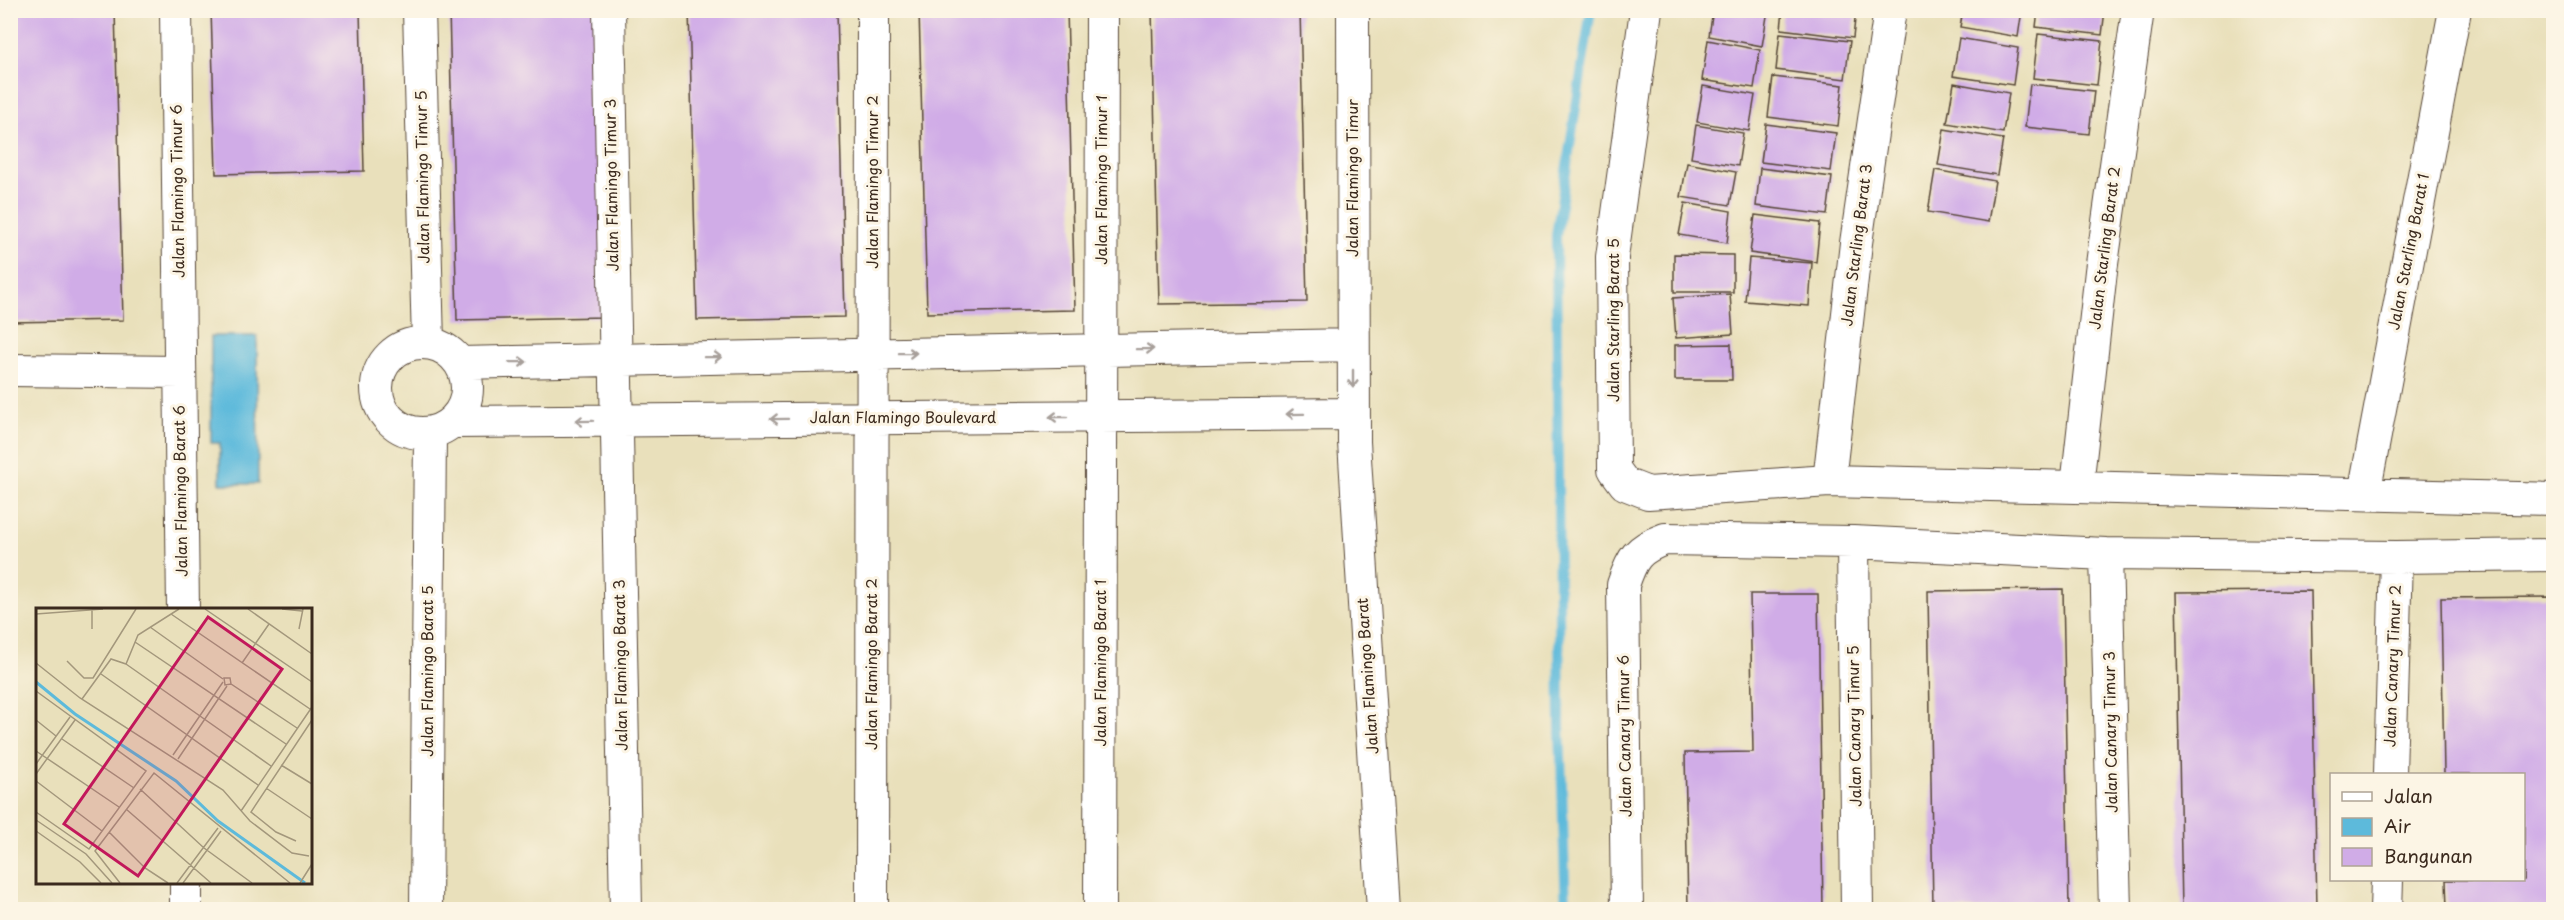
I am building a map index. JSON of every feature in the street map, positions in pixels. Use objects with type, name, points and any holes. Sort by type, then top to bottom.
[{"type":"street","name":"Jalan Flamingo Timur 6","points":[[176,10],[180,372]]},
{"type":"street","name":"Jalan Flamingo Timur 5","points":[[419,10],[428,343]]},
{"type":"street","name":"Jalan Flamingo Timur 3","points":[[609,10],[616,420]]},
{"type":"street","name":"Jalan Flamingo Timur 2","points":[[873,10],[873,418]]},
{"type":"street","name":"Jalan Flamingo Timur 1","points":[[1101,416],[1102,10]]},
{"type":"street","name":"Jalan Flamingo Timur","points":[[1353,10],[1353,428]]},
{"type":"street","name":"Jalan Starling Barat 5","points":[[1646,10],[1612,257],[1614,469],[1625,484],[1648,493],[1829,481]]},
{"type":"street","name":"Jalan Starling Barat 3","points":[[1829,481],[1856,243],[1890,10]]},
{"type":"street","name":"Jalan Starling Barat 2","points":[[2077,486],[2101,271],[2138,10]]},
{"type":"street","name":"Jalan Starling Barat 1","points":[[2364,494],[2455,10]]},
{"type":"street","points":[[428,343],[446,350],[460,363],[468,387],[461,412],[442,427],[417,433],[394,423],[385,413],[378,389],[384,365],[392,354],[403,347],[428,343]]},
{"type":"street","points":[[460,363],[1353,345]]},
{"type":"street","points":[[10,370],[180,372]]},
{"type":"street","name":"Jalan Flamingo Barat 6","points":[[180,372],[183,608]]},
{"type":"street","name":"Jalan Flamingo Boulevard","points":[[442,427],[616,420],[1101,416],[1353,428]]},
{"type":"street","name":"Jalan Flamingo Barat 1","points":[[1100,909],[1101,416]]},
{"type":"street","name":"Jalan Flamingo Barat 2","points":[[872,909],[873,418]]},
{"type":"street","name":"Jalan Flamingo Barat 3","points":[[616,420],[626,909]]},
{"type":"street","name":"Jalan Flamingo Barat 5","points":[[426,909],[442,427]]},
{"type":"street","name":"Jalan Flamingo Barat","points":[[1353,428],[1383,909]]},
{"type":"street","points":[[1829,481],[2553,499]]},
{"type":"street","name":"Jalan Canary Timur 6","points":[[1627,909],[1623,585],[1630,563],[1645,546],[1665,539],[1853,542]]},
{"type":"street","points":[[1853,542],[2106,554],[2396,557],[2553,555]]},
{"type":"street","name":"Jalan Canary Timur 5","points":[[1853,542],[1857,909]]},
{"type":"street","name":"Jalan Canary Timur 3","points":[[2106,554],[2115,909]]},
{"type":"street","name":"Jalan Canary Timur 2","points":[[2390,773],[2396,557]]},
{"type":"street","points":[[2386,909],[2387,881]]},
{"type":"street","points":[[186,884],[186,909]]},
{"type":"water","points":[[211,336],[257,336],[258,484],[220,484],[220,443],[211,443]]},
{"type":"building","points":[[10,10],[115,10],[123,320],[10,322]]},
{"type":"building","points":[[211,10],[360,10],[364,171],[216,174]]},
{"type":"building","points":[[449,10],[597,10],[605,317],[457,320]]},
{"type":"building","points":[[689,10],[837,10],[845,317],[697,320]]},
{"type":"building","points":[[919,10],[1067,10],[1075,310],[927,313]]},
{"type":"building","points":[[1152,10],[1300,10],[1307,302],[1159,304]]},
{"type":"building","points":[[1713,10],[1768,10],[1762,46],[1709,36]]},
{"type":"building","points":[[1783,10],[1856,10],[1853,38],[1781,29]]},
{"type":"building","points":[[1963,10],[2022,10],[2018,37],[1960,27]]},
{"type":"building","points":[[2038,10],[2105,10],[2102,35],[2036,27]]},
{"type":"building","points":[[1780,33],[1850,41],[1845,79],[1776,70]]},
{"type":"building","points":[[2038,34],[2102,41],[2097,85],[2033,78]]},
{"type":"building","points":[[1959,38],[2018,48],[2013,85],[1953,76]]},
{"type":"building","points":[[1708,40],[1760,50],[1754,88],[1702,80]]},
{"type":"building","points":[[1773,77],[1843,85],[1838,126],[1768,117]]},
{"type":"building","points":[[1954,83],[2009,93],[2003,133],[1947,123]]},
{"type":"building","points":[[2030,84],[2094,91],[2089,134],[2025,127]]},
{"type":"building","points":[[1703,86],[1755,95],[1749,131],[1697,122]]},
{"type":"building","points":[[1766,124],[1836,133],[1831,171],[1761,162]]},
{"type":"building","points":[[1696,125],[1743,133],[1738,166],[1691,158]]},
{"type":"building","points":[[1944,129],[2003,139],[1997,175],[1938,165]]},
{"type":"building","points":[[1687,163],[1736,172],[1730,205],[1681,197]]},
{"type":"building","points":[[1760,168],[1832,177],[1827,215],[1756,206]]},
{"type":"building","points":[[1935,170],[1995,181],[1988,222],[1928,212]]},
{"type":"building","points":[[1685,203],[1731,211],[1727,243],[1679,235]]},
{"type":"building","points":[[1755,215],[1820,223],[1816,262],[1750,253]]},
{"type":"building","points":[[1674,254],[1733,255],[1733,292],[1674,292]]},
{"type":"building","points":[[1749,258],[1812,263],[1809,306],[1745,301]]},
{"type":"building","points":[[1730,294],[1733,334],[1676,338],[1673,298]]},
{"type":"building","points":[[1731,344],[1732,380],[1675,380],[1675,345]]},
{"type":"building","points":[[2063,589],[2069,909],[1933,909],[1928,591]]},
{"type":"building","points":[[2311,591],[2317,909],[2182,909],[2176,592]]},
{"type":"building","points":[[1750,594],[1818,594],[1823,909],[1688,909],[1685,753],[1753,752]]},
{"type":"building","points":[[2553,597],[2553,909],[2447,909],[2446,881],[2525,881],[2525,773],[2444,773],[2441,598]]},
{"type":"waterway","points":[[1566,910],[1560,726],[1556,236],[1591,10]]}]
